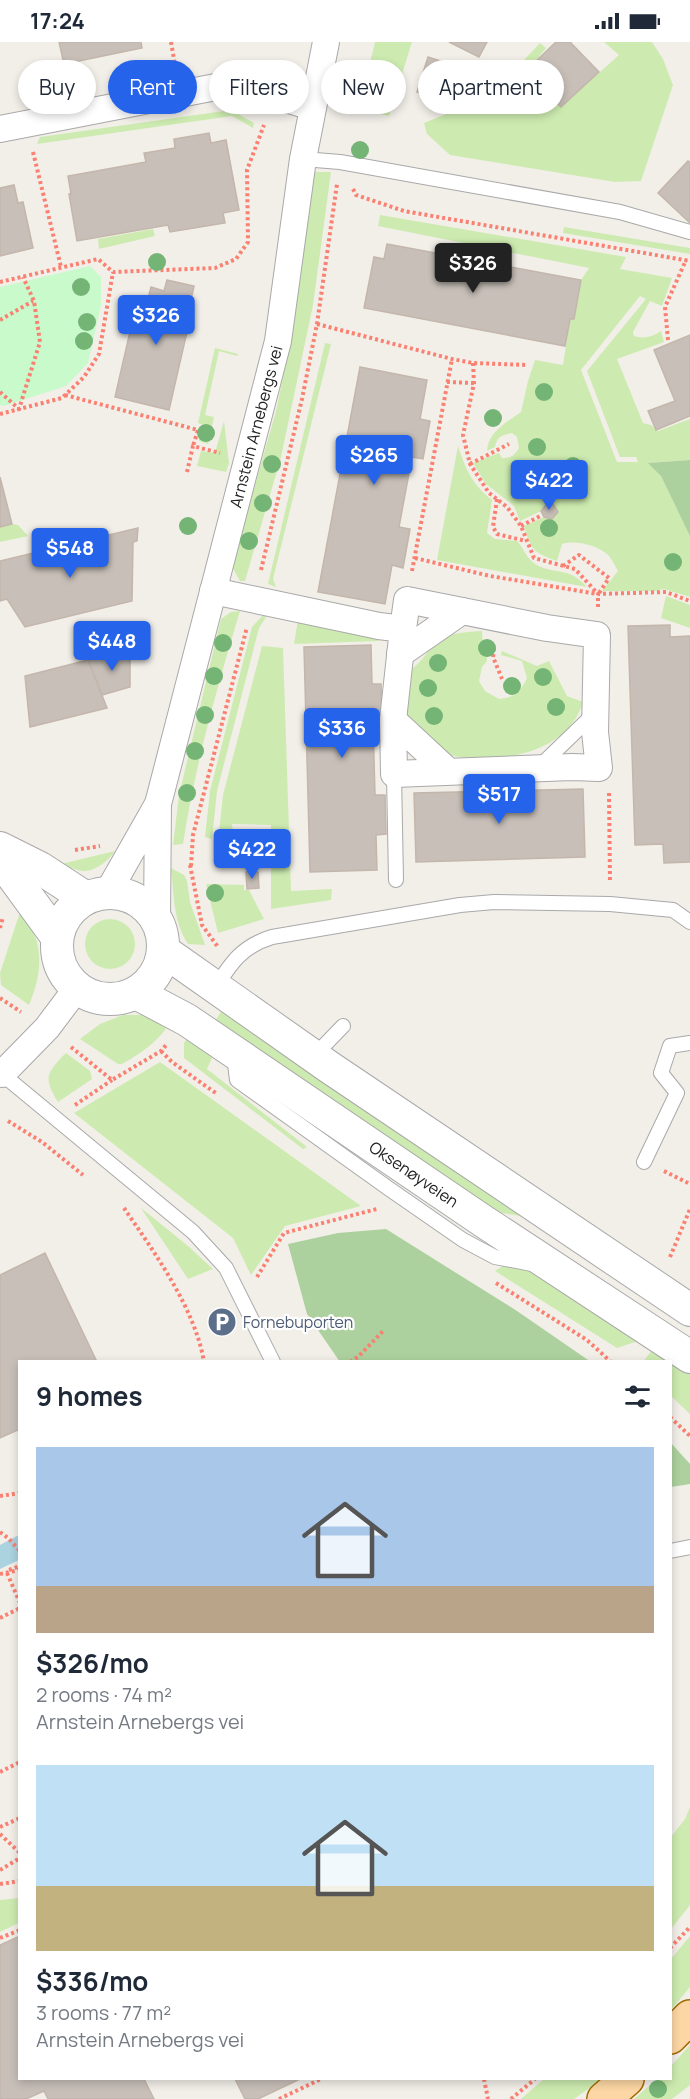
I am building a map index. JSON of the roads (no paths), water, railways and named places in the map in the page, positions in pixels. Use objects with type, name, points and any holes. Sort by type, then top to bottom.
[{"type":"main road","points":[[672,2035],[690,2017]]},
{"type":"main road","points":[[604,2099],[626,2080]]},
{"type":"street","name":"Arnstein Arnebergs vei","points":[[157,919],[158,804],[278,341],[303,159],[326,42]]},
{"type":"street","points":[[0,129],[221,86],[313,106]]},
{"type":"street","points":[[213,591],[402,641],[462,610]]},
{"type":"street","points":[[407,600],[462,610],[552,629],[597,635],[595,713],[599,768],[394,774],[393,720],[407,600]]},
{"type":"street","points":[[552,629],[596,667]]},
{"type":"street","points":[[393,720],[448,771]]},
{"type":"street","name":"Arnstein Arnebergs vei","points":[[97,895],[131,849],[158,804]]},
{"type":"street","points":[[0,848],[97,895]]},
{"type":"street","points":[[0,859],[57,937]]},
{"type":"street","points":[[123,893],[148,908],[157,919],[163,935],[164,951],[161,963],[147,985],[136,993],[122,998],[106,999],[91,996],[77,988],[60,966],[57,937],[60,925],[76,905],[97,895],[123,893]]},
{"type":"street","points":[[164,951],[223,976],[313,1057],[690,1310]]},
{"type":"street","points":[[1,1073],[46,1028],[77,988]]},
{"type":"street","name":"Oksenøyveien","points":[[136,993],[187,1020],[690,1357]]},
{"type":"lane","points":[[303,159],[340,162],[620,212],[690,232]]},
{"type":"lane","points":[[539,768],[595,713]]},
{"type":"lane","points":[[394,774],[396,880]]},
{"type":"lane","points":[[223,976],[247,947],[256,941],[460,905],[494,902],[610,904],[673,910],[690,922]]},
{"type":"lane","points":[[313,1057],[343,1026]]},
{"type":"lane","points":[[644,1162],[684,1091],[661,1073],[670,1046],[690,1043]]},
{"type":"lane","points":[[1,1073],[193,1232],[226,1268],[272,1360]]},
{"type":"lane","points":[[672,1551],[690,1547]]},
{"type":"water","points":[[18,1536],[18,1560],[0,1569],[0,1545]]},
{"type":"place","name":"Fornebuporten","points":[[222,1322]]}]
